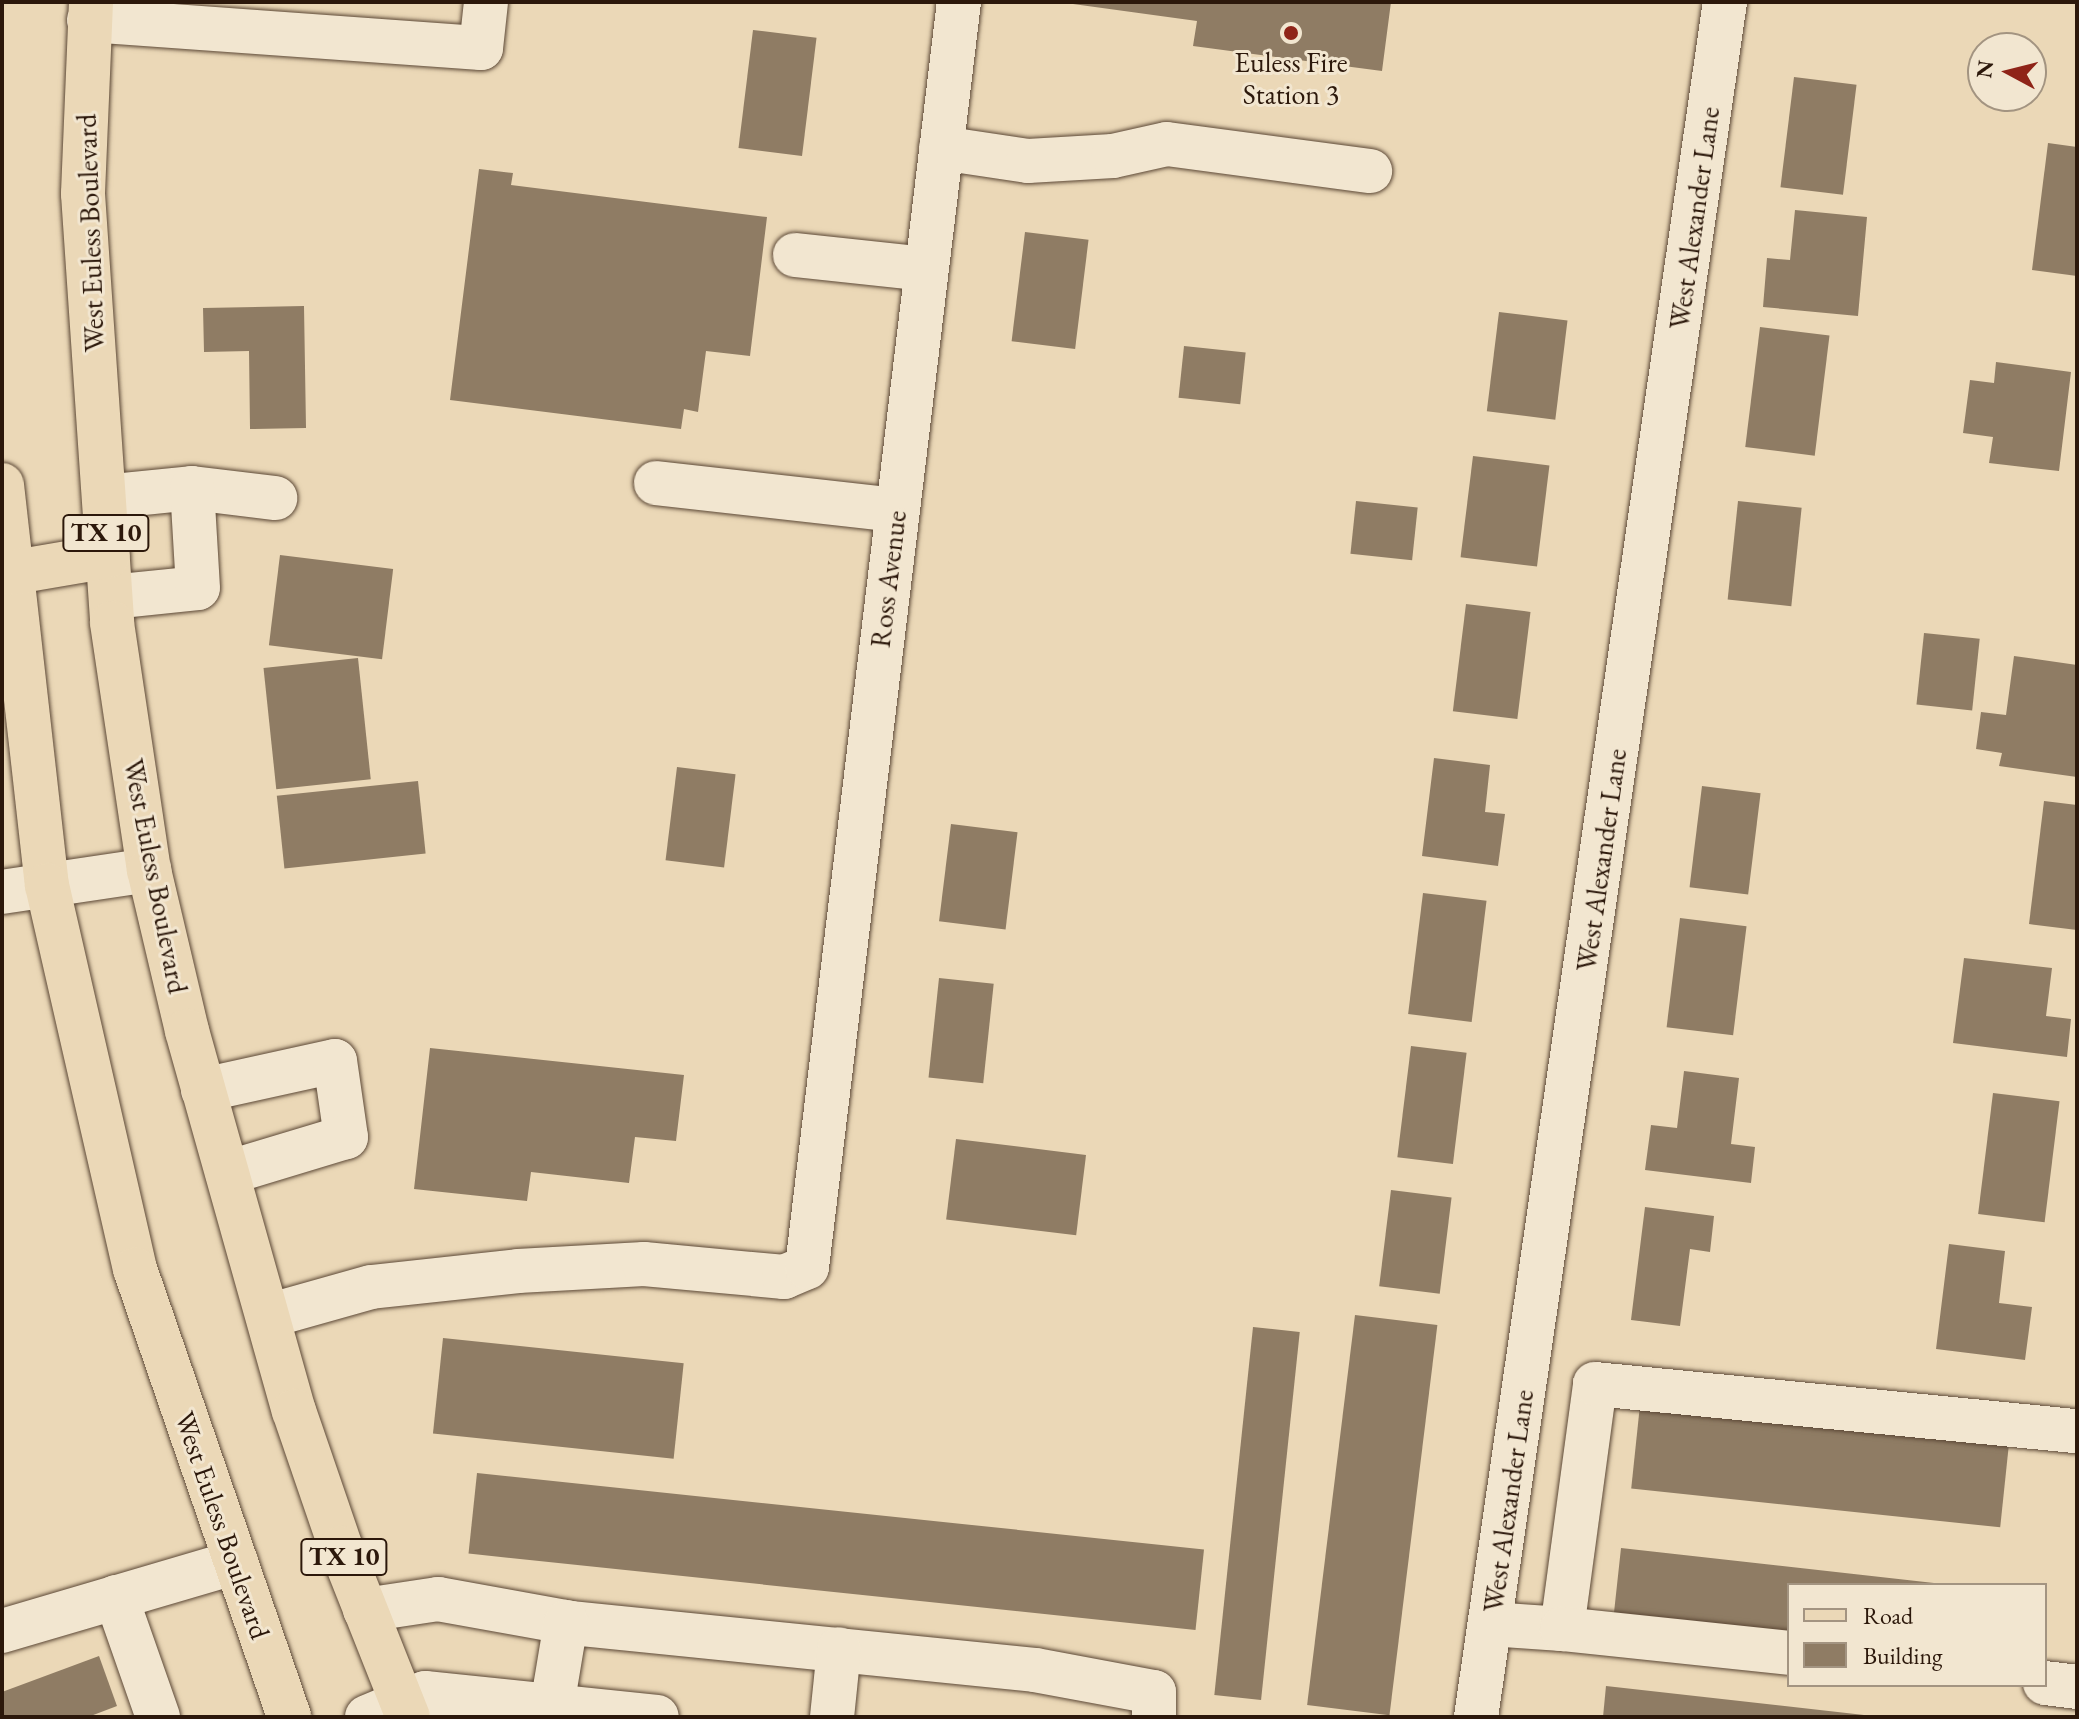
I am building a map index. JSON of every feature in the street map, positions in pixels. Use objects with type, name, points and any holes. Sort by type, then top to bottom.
[{"type":"main road","name":"West Euless Boulevard","points":[[90,11],[83,194],[109,576],[149,870],[203,1090],[294,1411],[365,1610],[392,1711]]},
{"type":"main road","name":"West Euless Boulevard","points":[[3,508],[47,885],[135,1269],[289,1717]]},
{"type":"main road","points":[[9,573],[109,576]]},
{"type":"street","points":[[90,11],[242,17],[481,48],[486,2]]},
{"type":"street","name":"Ross Avenue","points":[[268,1316],[371,1287],[518,1271],[644,1264],[784,1277],[807,1267],[817,1157],[959,2]]},
{"type":"street","name":"West Alexander Lane","points":[[1476,1717],[1725,2]]},
{"type":"street","points":[[941,148],[1028,161],[1113,156],[1167,144],[1370,171]]},
{"type":"street","points":[[795,255],[926,269]]},
{"type":"street","points":[[656,483],[897,510]]},
{"type":"street","points":[[104,497],[192,488],[275,498]]},
{"type":"street","points":[[109,576],[198,588],[192,488]]},
{"type":"street","points":[[2,892],[149,870]]},
{"type":"street","points":[[203,1090],[335,1061],[346,1137],[227,1173]]},
{"type":"street","points":[[1526,1376],[2077,1431]]},
{"type":"street","points":[[1562,1629],[1595,1384]]},
{"type":"street","points":[[2,1631],[236,1562]]},
{"type":"street","points":[[116,1597],[158,1717]]},
{"type":"street","points":[[365,1610],[438,1599],[566,1622],[1035,1670],[1154,1692],[1154,1717]]},
{"type":"street","points":[[552,1706],[566,1622]]},
{"type":"street","points":[[1490,1624],[1787,1653]]},
{"type":"street","points":[[832,1717],[839,1649]]},
{"type":"street","points":[[2047,1683],[2077,1687]]},
{"type":"street","points":[[392,1711],[425,1693],[657,1717]]},
{"type":"building","name":"Euless Fire Station 3","points":[[1391,2],[1382,71],[1193,46],[1197,21],[1073,4]]},
{"type":"building","points":[[753,30],[817,38],[802,156],[738,148]]},
{"type":"building","points":[[1794,77],[1857,85],[1843,195],[1780,187]]},
{"type":"building","points":[[2048,143],[2077,147],[2077,276],[2032,270]]},
{"type":"building","points":[[479,169],[513,173],[511,185],[767,217],[750,356],[706,351],[698,412],[684,409],[681,429],[450,400]]},
{"type":"building","points":[[1795,210],[1867,217],[1858,316],[1763,307],[1767,258],[1790,260]]},
{"type":"building","points":[[1025,232],[1089,240],[1075,349],[1012,341]]},
{"type":"building","points":[[304,306],[306,428],[250,429],[249,351],[204,352],[203,308]]},
{"type":"building","points":[[1499,312],[1567,320],[1555,420],[1487,411]]},
{"type":"building","points":[[1760,327],[1829,336],[1815,456],[1745,447]]},
{"type":"building","points":[[1184,346],[1246,352],[1240,404],[1179,398]]},
{"type":"building","points":[[1996,362],[2071,372],[2059,471],[1989,463],[1993,437],[1963,433],[1970,380],[1994,383]]},
{"type":"building","points":[[1473,456],[1549,465],[1537,567],[1461,557]]},
{"type":"building","points":[[1356,501],[1418,507],[1412,560],[1350,554]]},
{"type":"building","points":[[1738,501],[1802,508],[1791,606],[1728,599]]},
{"type":"building","points":[[280,555],[393,569],[382,659],[269,645]]},
{"type":"building","points":[[1466,604],[1531,612],[1517,719],[1453,711]]},
{"type":"building","points":[[1924,633],[1980,639],[1972,710],[1916,705]]},
{"type":"building","points":[[2014,656],[2077,665],[2077,777],[1999,766],[2002,753],[1976,749],[1981,712],[2006,715]]},
{"type":"building","points":[[358,658],[371,779],[276,789],[264,668]]},
{"type":"building","points":[[1434,758],[1490,765],[1485,812],[1505,814],[1498,866],[1422,856]]},
{"type":"building","points":[[677,767],[736,774],[724,867],[666,860]]},
{"type":"building","points":[[418,781],[426,854],[284,868],[277,796]]},
{"type":"building","points":[[1702,786],[1761,793],[1748,894],[1690,887]]},
{"type":"building","points":[[2044,801],[2077,805],[2077,930],[2029,924]]},
{"type":"building","points":[[951,824],[1018,832],[1006,929],[939,921]]},
{"type":"building","points":[[1423,893],[1487,901],[1472,1022],[1408,1014]]},
{"type":"building","points":[[1680,918],[1747,926],[1733,1035],[1667,1027]]},
{"type":"building","points":[[1964,958],[2052,968],[2046,1016],[2071,1019],[2067,1057],[1953,1043]]},
{"type":"building","points":[[939,978],[994,984],[983,1083],[929,1077]]},
{"type":"building","points":[[1411,1046],[1467,1053],[1453,1164],[1397,1157]]},
{"type":"building","points":[[430,1048],[684,1075],[676,1141],[635,1137],[629,1183],[531,1172],[527,1201],[414,1189]]},
{"type":"building","points":[[1684,1071],[1739,1078],[1731,1144],[1755,1147],[1751,1183],[1645,1170],[1651,1125],[1677,1128]]},
{"type":"building","points":[[1993,1093],[2060,1101],[2045,1222],[1978,1214]]},
{"type":"building","points":[[956,1139],[1086,1155],[1076,1235],[946,1219]]},
{"type":"building","points":[[1391,1190],[1452,1197],[1440,1294],[1379,1286]]},
{"type":"building","points":[[1645,1207],[1714,1216],[1710,1252],[1690,1249],[1680,1326],[1631,1320]]},
{"type":"building","points":[[1949,1244],[2005,1251],[1999,1303],[2032,1307],[2025,1360],[1936,1349]]},
{"type":"building","points":[[1355,1315],[1437,1325],[1389,1715],[1307,1705]]},
{"type":"building","points":[[1253,1327],[1300,1332],[1261,1700],[1214,1695]]},
{"type":"building","points":[[443,1338],[684,1363],[674,1459],[433,1433]]},
{"type":"building","points":[[1640,1405],[2009,1444],[2000,1527],[1631,1489]]},
{"type":"building","points":[[477,1473],[1204,1549],[1196,1630],[469,1554]]},
{"type":"building","points":[[1621,1548],[1934,1583],[1787,1583],[1787,1651],[1612,1631]]},
{"type":"building","points":[[99,1656],[117,1706],[88,1717],[2,1717],[2,1692]]},
{"type":"building","points":[[1606,1686],[1864,1715],[1603,1717]]},
{"type":"place","name":"Euless Fire Station 3","points":[[1291,33]]}]
